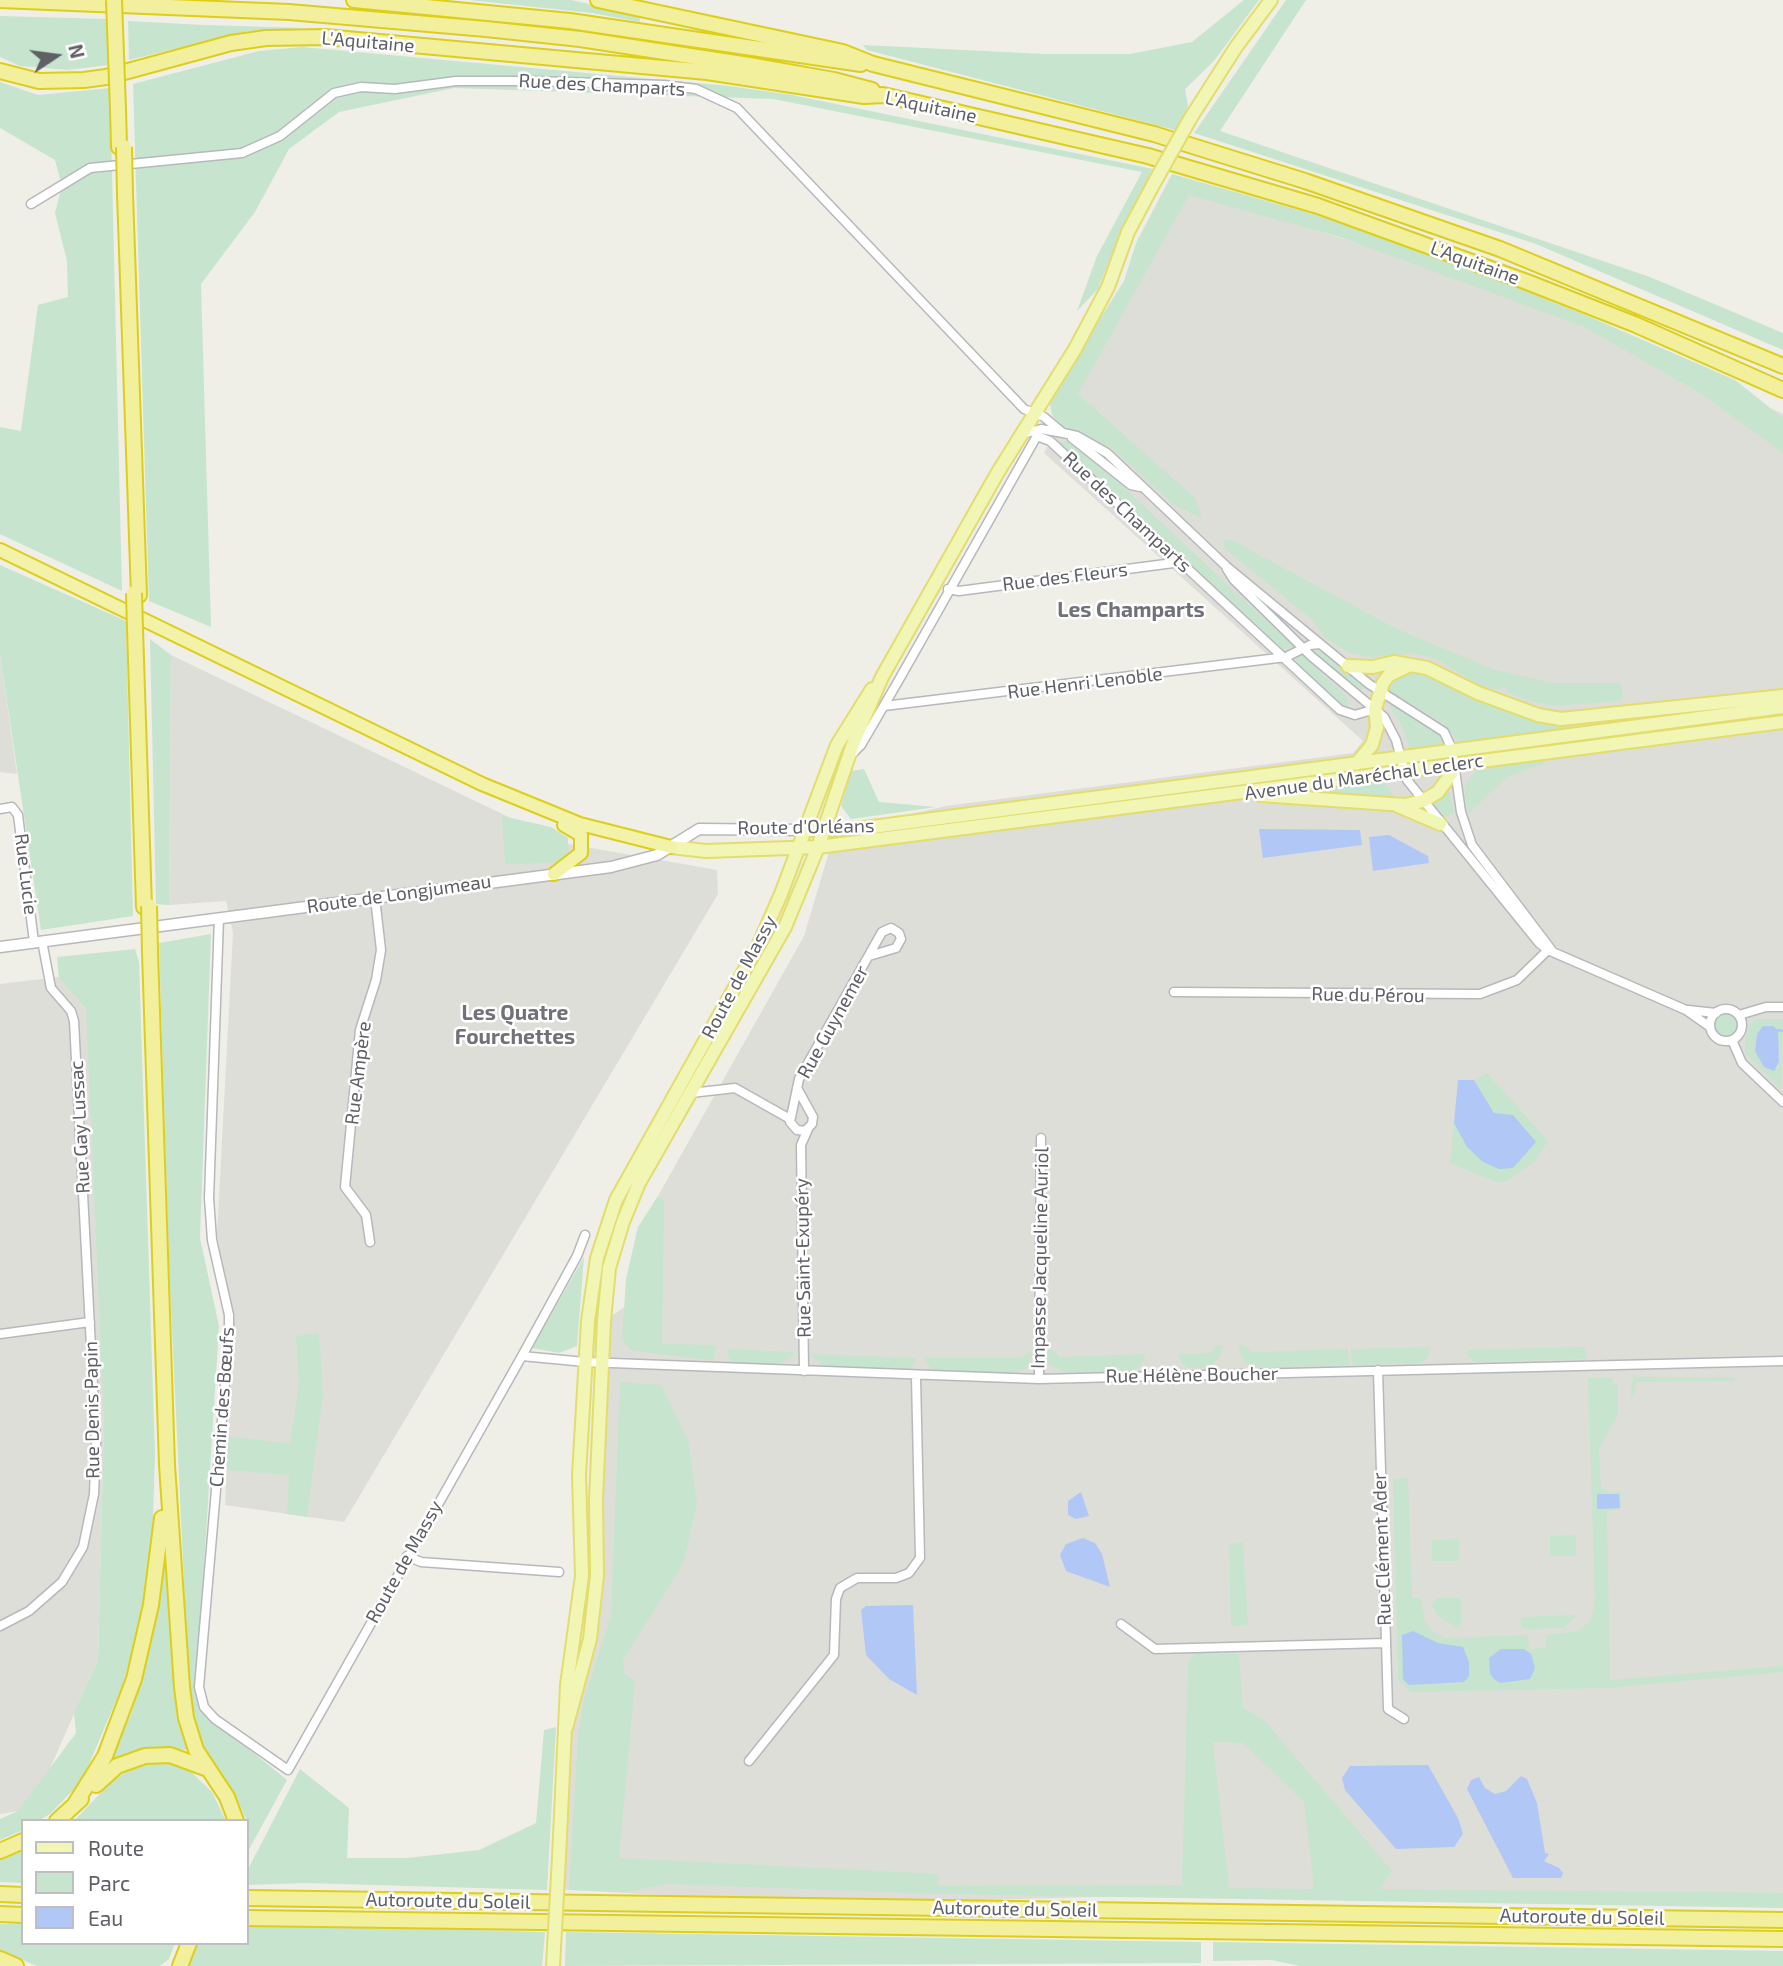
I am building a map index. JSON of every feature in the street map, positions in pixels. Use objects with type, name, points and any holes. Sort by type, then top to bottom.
[{"type":"highway","points":[[0,0],[289,12],[513,32],[750,65],[859,85],[883,95]]},
{"type":"highway","points":[[117,0],[146,907],[175,1604],[186,1718],[192,1741],[205,1768],[227,1797],[235,1819]]},
{"type":"highway","points":[[354,0],[570,21],[839,62],[873,64]]},
{"type":"highway","name":"L'Aquitaine","points":[[598,0],[830,49],[873,64],[1154,134],[1305,181],[1572,276],[1783,366]]},
{"type":"highway","name":"L'Aquitaine","points":[[0,71],[39,81],[84,80],[106,77],[231,43],[266,38],[325,37],[746,76],[864,96],[883,95],[1148,156],[1318,206],[1634,324],[1783,390]]},
{"type":"highway","points":[[0,550],[453,771],[580,824],[671,847]]},
{"type":"highway","points":[[554,874],[577,859],[583,845],[577,830],[562,824],[555,815]]},
{"type":"highway","points":[[75,1804],[105,1756],[134,1679],[151,1605],[161,1529],[161,1415],[148,952]]},
{"type":"highway","points":[[59,1819],[112,1770],[136,1758],[170,1755],[205,1768]]},
{"type":"highway","points":[[0,1851],[21,1842]]},
{"type":"highway","points":[[0,1894],[21,1895]]},
{"type":"highway","name":"Autoroute du Soleil","points":[[248,1898],[1783,1920]]},
{"type":"highway","points":[[0,1914],[21,1914]]},
{"type":"highway","name":"Autoroute du Soleil","points":[[248,1917],[1783,1939]]},
{"type":"highway","points":[[0,1959],[16,1966]]},
{"type":"main road","points":[[882,677],[998,472],[1036,414],[1108,286],[1128,232],[1190,119],[1236,47],[1271,0]]},
{"type":"main road","points":[[998,472],[999,465],[1036,414],[1070,346],[1078,339]]},
{"type":"main road","points":[[1348,666],[1373,667],[1394,662],[1412,664],[1427,668],[1478,693],[1538,715],[1561,719],[1783,696]]},
{"type":"main road","points":[[1355,764],[1372,744],[1377,727],[1375,709],[1379,691],[1389,675],[1412,664]]},
{"type":"main road","name":"Route de Massy","points":[[566,1728],[590,1639],[597,1575],[596,1499],[609,1268],[623,1222],[639,1183],[785,927],[882,677]]},
{"type":"main road","name":"Route de Massy","points":[[553,1966],[567,1685],[582,1576],[579,1475],[585,1362],[593,1280],[616,1199],[758,946],[781,894],[795,849],[837,746],[882,677]]},
{"type":"main road","name":"Avenue du Maréchal Leclerc","points":[[946,816],[1783,707]]},
{"type":"main road","name":"Avenue du Maréchal Leclerc","points":[[945,830],[1783,722]]},
{"type":"main road","points":[[1245,793],[1273,797],[1349,799],[1398,805],[1423,801],[1445,784],[1453,765]]},
{"type":"main road","points":[[1398,805],[1440,824]]},
{"type":"main road","name":"Route d'Orléans","points":[[803,830],[857,829],[946,816]]},
{"type":"main road","name":"Route d'Orléans","points":[[795,849],[945,830]]},
{"type":"main road","name":"Route de Longjumeau","points":[[671,847],[690,851],[795,849]]},
{"type":"street","name":"Rue des Champarts","points":[[31,204],[90,168],[242,153],[280,136],[334,93],[361,87],[395,89],[456,81],[532,81],[664,85],[696,89],[737,108],[1036,414],[1066,434],[1089,442],[1107,453],[1226,566],[1379,691],[1439,728],[1452,749]]},
{"type":"street","name":"Route de Massy","points":[[849,757],[861,745],[884,706],[948,589],[1039,433],[1036,414]]},
{"type":"street","name":"Rue des Champarts","points":[[1039,433],[1345,713],[1355,715],[1375,709]]},
{"type":"street","name":"Rue des Champarts","points":[[1023,434],[1066,434]]},
{"type":"street","name":"Rue des Fleurs","points":[[948,589],[959,591],[1181,562]]},
{"type":"street","name":"Rue des Champarts","points":[[1226,566],[1234,580],[1303,648],[1375,709],[1391,727],[1401,756]]},
{"type":"street","points":[[1286,657],[1303,648],[1320,644]]},
{"type":"street","name":"Rue Henri Lenoble","points":[[884,706],[1286,657]]},
{"type":"street","points":[[1452,749],[1461,812],[1472,845],[1550,951]]},
{"type":"street","points":[[1401,756],[1404,772],[1440,824],[1550,951],[1686,1010],[1710,1027],[1716,1037],[1732,1040]]},
{"type":"street","name":"Rue Lucie","points":[[0,809],[12,807],[18,815],[38,942]]},
{"type":"street","name":"Route d'Orléans","points":[[671,847],[684,836],[699,829],[803,830]]},
{"type":"street","name":"Route de Longjumeau","points":[[0,947],[554,874],[643,860],[671,847]]},
{"type":"street","name":"Rue Ampère","points":[[370,1242],[366,1215],[345,1187],[360,1030],[376,980],[381,950],[376,898]]},
{"type":"street","name":"Chemin des Bœufs","points":[[219,918],[209,1189],[212,1240],[229,1315],[229,1339],[200,1687],[204,1707],[215,1719],[288,1770]]},
{"type":"street","name":"Rue Guynemer","points":[[791,1115],[804,1068],[881,935],[891,928],[901,936],[899,945],[869,956]]},
{"type":"street","name":"Rue Guynemer","points":[[881,935],[880,941],[887,948]]},
{"type":"street","name":"Rue Gay Lussac","points":[[38,942],[51,988],[71,1012],[74,1021],[90,1322]]},
{"type":"street","name":"Rue du Pérou","points":[[1174,992],[1480,994],[1517,979],[1550,951]]},
{"type":"street","points":[[1686,1010],[1716,1013],[1726,1009],[1739,1015],[1766,1007],[1783,1007]]},
{"type":"street","points":[[1710,1027],[1716,1013]]},
{"type":"street","points":[[1732,1040],[1741,1029],[1739,1015]]},
{"type":"street","points":[[1732,1040],[1742,1063],[1783,1102]]},
{"type":"street","points":[[691,1093],[735,1088],[791,1115]]},
{"type":"street","name":"Rue Guynemer","points":[[797,1088],[807,1109]]},
{"type":"street","points":[[797,1108],[807,1109],[813,1117],[808,1129],[794,1129],[791,1115],[797,1108]]},
{"type":"street","name":"Rue Saint-Exupéry","points":[[794,1129],[802,1145]]},
{"type":"street","name":"Rue Saint-Exupéry","points":[[804,1371],[802,1145],[808,1129]]},
{"type":"street","name":"Impasse Jacqueline Auriol","points":[[1039,1379],[1041,1138]]},
{"type":"street","name":"Route de Massy","points":[[288,1770],[522,1356],[577,1256],[585,1235]]},
{"type":"street","points":[[0,1334],[90,1322]]},
{"type":"street","name":"Rue Denis Papin","points":[[0,1626],[29,1611],[46,1598],[62,1582],[83,1547],[94,1494],[96,1443],[90,1322]]},
{"type":"street","points":[[522,1356],[602,1363]]},
{"type":"street","name":"Rue Hélène Boucher","points":[[602,1363],[916,1377],[1039,1379],[1783,1362]]},
{"type":"street","name":"Rue Clément Ader","points":[[1378,1370],[1388,1709],[1404,1719]]},
{"type":"street","points":[[749,1761],[834,1655],[836,1599],[840,1588],[857,1578],[896,1578],[909,1573],[920,1558],[916,1377]]},
{"type":"street","points":[[407,1556],[421,1562],[559,1572]]},
{"type":"street","points":[[1121,1625],[1155,1649],[1385,1643]]},
{"type":"shaded area","points":[[1193,187],[1231,205],[1465,275],[1783,414],[1783,1898],[1217,1894],[942,1901],[680,1896],[554,1889],[566,1728],[590,1639],[604,1321],[647,1292],[658,1196],[804,936],[835,832],[946,806],[1353,753],[1363,741],[1044,453]]},
{"type":"shaded area","points":[[0,654],[17,774],[0,772]]},
{"type":"shaded area","points":[[171,655],[563,843],[717,870],[718,894],[344,1522],[225,1505],[233,1334],[217,1235],[233,933],[226,901],[169,905]]},
{"type":"shaded area","points":[[116,970],[98,1660],[32,1809],[0,1814],[0,984]]},
{"type":"green space","points":[[469,0],[571,0],[639,15],[640,22],[592,13]]},
{"type":"green space","points":[[1244,0],[1259,0],[1214,61],[1185,89],[1188,106],[1183,121],[1175,130],[867,50],[863,45],[1044,54],[1130,54],[1192,42]]},
{"type":"green space","points":[[1286,0],[1306,0],[1220,131],[1650,277],[1783,333],[1783,350],[1536,244],[1194,133]]},
{"type":"green space","points":[[0,16],[107,19],[109,65],[68,70],[20,66],[0,57]]},
{"type":"green space","points":[[128,21],[304,28],[248,31],[129,60]]},
{"type":"green space","points":[[302,47],[729,86],[792,95],[1153,169],[1121,231],[1098,289],[1077,311],[1097,256],[1142,172],[773,99],[454,88],[339,112],[289,149],[255,212],[201,284],[211,627],[149,601],[133,84],[259,51]]},
{"type":"green space","points":[[0,82],[38,95],[110,88],[122,591],[0,534],[0,427],[21,431],[38,305],[68,297],[67,261],[55,213],[62,186],[55,160],[0,128]]},
{"type":"green space","points":[[1172,174],[1316,215],[1448,260],[1590,317],[1735,380],[1783,418],[1783,453],[1702,394],[1584,327],[1343,238],[1189,195],[1078,394],[1195,498],[1202,518],[1174,505],[1113,449],[1061,424],[1052,415],[1050,404],[1055,389],[1124,281],[1136,243]]},
{"type":"green space","points":[[1057,440],[1064,443],[1066,440],[1085,451],[1294,647],[1283,650]]},
{"type":"green space","points":[[1230,539],[1395,628],[1492,669],[1552,683],[1621,683],[1623,697],[1621,701],[1555,706],[1530,701],[1506,692],[1508,689],[1502,687],[1501,690],[1483,687],[1436,659],[1413,653],[1371,657],[1350,653],[1325,638],[1314,621],[1225,549],[1223,541]]},
{"type":"green space","points":[[0,565],[126,621],[133,916],[41,930],[0,654]]},
{"type":"green space","points":[[150,639],[171,655],[169,905],[156,904]]},
{"type":"green space","points":[[1310,649],[1327,653],[1364,687],[1360,691],[1336,670],[1322,663]]},
{"type":"green space","points":[[1302,655],[1348,698],[1350,711],[1345,710],[1296,661],[1296,657]]},
{"type":"green space","points":[[1413,673],[1431,678],[1516,716],[1553,724],[1572,724],[1572,728],[1458,742],[1444,724],[1388,690],[1399,677]]},
{"type":"green space","points":[[1389,706],[1440,735],[1446,745],[1411,750],[1399,720]]},
{"type":"green space","points":[[1543,760],[1543,764],[1506,777],[1468,814],[1464,786],[1476,771]]},
{"type":"green space","points":[[864,769],[879,802],[936,807],[851,819],[841,806],[851,771]]},
{"type":"green space","points":[[1382,779],[1395,797],[1331,794],[1329,791],[1331,787]]},
{"type":"green space","points":[[1448,787],[1454,812],[1444,818],[1431,802]]},
{"type":"green space","points":[[502,816],[551,827],[568,838],[568,858],[553,863],[505,864]]},
{"type":"green space","points":[[211,934],[200,1238],[219,1326],[196,1694],[199,1709],[287,1780],[248,1851],[248,1819],[232,1789],[198,1740],[190,1710],[169,1265],[159,943]]},
{"type":"green space","points":[[135,949],[139,962],[155,1455],[152,1548],[145,1602],[123,1684],[82,1781],[50,1814],[41,1819],[21,1819],[21,1831],[0,1840],[0,1819],[18,1811],[76,1733],[74,1713],[98,1660],[104,1422],[86,1008],[59,978],[57,957]]},
{"type":"green space","points":[[1726,1014],[1734,1017],[1737,1025],[1734,1033],[1726,1036],[1718,1033],[1715,1025],[1718,1017]]},
{"type":"green space","points":[[1756,1019],[1783,1019],[1782,1090],[1745,1053],[1745,1040],[1750,1024]],"holes":[[[1757,1034],[1780,1050],[1778,1069],[1755,1051]]]},
{"type":"green space","points":[[1487,1073],[1548,1141],[1535,1161],[1507,1181],[1498,1183],[1450,1163],[1454,1123],[1467,1147],[1483,1162],[1494,1113],[1474,1080]]},
{"type":"green space","points":[[658,1196],[664,1201],[662,1344],[716,1345],[714,1361],[631,1350],[622,1340],[626,1279],[638,1227]]},
{"type":"green space","points":[[584,1257],[577,1346],[559,1353],[532,1348]]},
{"type":"green space","points":[[319,1333],[323,1394],[307,1517],[287,1514],[289,1475],[226,1470],[228,1437],[290,1443],[299,1385],[296,1336]]},
{"type":"green space","points":[[1217,1345],[1223,1345],[1220,1357],[1209,1368],[1187,1368],[1179,1359],[1179,1354],[1210,1353]]},
{"type":"green space","points":[[1238,1345],[1244,1345],[1252,1352],[1348,1349],[1349,1365],[1253,1368],[1244,1362]]},
{"type":"green space","points":[[1431,1347],[1427,1358],[1421,1363],[1352,1365],[1351,1349]]},
{"type":"green space","points":[[1585,1347],[1586,1359],[1477,1362],[1468,1357],[1467,1350]]},
{"type":"green space","points":[[727,1349],[795,1352],[786,1361],[772,1365],[731,1364]]},
{"type":"green space","points":[[1033,1350],[1027,1368],[1012,1374],[932,1372],[925,1358],[1021,1358]]},
{"type":"green space","points":[[1045,1350],[1052,1350],[1060,1357],[1145,1354],[1139,1368],[1129,1371],[1065,1373],[1049,1364]]},
{"type":"green space","points":[[810,1354],[916,1358],[911,1370],[825,1367]]},
{"type":"green space","points":[[1633,1377],[1734,1377],[1735,1381],[1636,1382],[1635,1394],[1630,1399]]},
{"type":"green space","points":[[1588,1378],[1613,1378],[1613,1384],[1618,1384],[1618,1414],[1599,1449],[1601,1487],[1608,1492],[1621,1492],[1621,1510],[1607,1511],[1610,1680],[1783,1666],[1783,1672],[1607,1688],[1411,1692],[1398,1680],[1393,1479],[1408,1478],[1412,1598],[1420,1598],[1430,1630],[1445,1638],[1528,1635],[1529,1649],[1546,1648],[1546,1635],[1578,1631],[1591,1620],[1595,1603]]},
{"type":"green space","points":[[620,1382],[661,1385],[688,1440],[697,1503],[683,1564],[623,1660],[625,1675],[635,1681],[619,1858],[938,1874],[938,1886],[1182,1885],[1188,1661],[1196,1653],[1239,1654],[1243,1708],[1263,1719],[1392,1871],[1380,1889],[1783,1893],[1783,1908],[937,1894],[668,1884],[625,1892],[569,1890],[578,1735],[584,1700],[611,1616]],"holes":[[[1213,1742],[1244,1743],[1304,1802],[1314,1889],[1229,1888]]]},
{"type":"green space","points":[[1576,1535],[1576,1556],[1550,1556],[1550,1536]]},
{"type":"green space","points":[[1459,1539],[1459,1561],[1432,1561],[1432,1540]]},
{"type":"green space","points":[[1243,1542],[1248,1625],[1231,1626],[1229,1544]]},
{"type":"green space","points":[[166,1554],[187,1750],[158,1747],[134,1751],[109,1763],[131,1714],[144,1671]]},
{"type":"green space","points":[[1437,1598],[1461,1598],[1461,1622],[1458,1628],[1437,1615],[1432,1605]]},
{"type":"green space","points":[[1578,1615],[1564,1628],[1527,1629],[1522,1627],[1520,1617]]},
{"type":"green space","points":[[556,1727],[547,1890],[305,1883],[248,1885],[248,1869],[300,1769],[349,1808],[347,1858],[407,1858],[479,1850],[536,1823],[544,1730]]},
{"type":"green space","points":[[167,1762],[188,1769],[212,1792],[225,1819],[76,1819],[113,1780],[136,1766]]},
{"type":"green space","points":[[21,1851],[21,1883],[0,1882],[0,1859]]},
{"type":"green space","points":[[0,1924],[21,1924],[21,1945],[174,1945],[169,1959],[160,1966],[37,1966],[0,1951]]},
{"type":"green space","points":[[248,1924],[545,1932],[542,1966],[186,1966],[196,1945],[248,1945]]},
{"type":"green space","points":[[566,1932],[1201,1942],[1201,1963],[565,1966]]},
{"type":"green space","points":[[1213,1942],[1783,1951],[1783,1966],[1300,1966],[1272,1960],[1213,1961]]},
{"type":"water","points":[[1259,829],[1360,830],[1362,845],[1263,858]]},
{"type":"water","points":[[1389,835],[1428,856],[1429,863],[1373,871],[1369,837]]},
{"type":"water","points":[[1763,1026],[1773,1026],[1778,1030],[1779,1062],[1774,1071],[1764,1067],[1755,1051],[1757,1034]]},
{"type":"water","points":[[1458,1080],[1474,1080],[1494,1113],[1513,1115],[1536,1142],[1513,1168],[1499,1169],[1483,1162],[1467,1147],[1454,1123]]},
{"type":"water","points":[[1081,1492],[1089,1516],[1076,1519],[1068,1515],[1068,1501]]},
{"type":"water","points":[[1597,1494],[1619,1494],[1620,1508],[1597,1509]]},
{"type":"water","points":[[1083,1538],[1095,1543],[1102,1554],[1110,1587],[1066,1571],[1060,1555],[1066,1544]]},
{"type":"water","points":[[913,1605],[917,1695],[889,1679],[866,1655],[861,1610],[866,1606]]},
{"type":"water","points":[[1413,1631],[1438,1643],[1463,1647],[1469,1662],[1469,1676],[1464,1682],[1409,1685],[1403,1679],[1402,1635]]},
{"type":"water","points":[[1501,1649],[1524,1649],[1531,1654],[1535,1668],[1530,1679],[1500,1683],[1494,1679],[1490,1674],[1489,1658]]},
{"type":"water","points":[[1428,1765],[1458,1818],[1463,1834],[1454,1847],[1396,1849],[1345,1790],[1342,1778],[1350,1766]]},
{"type":"water","points":[[1521,1776],[1527,1779],[1537,1803],[1545,1853],[1549,1854],[1544,1861],[1559,1868],[1563,1873],[1561,1878],[1513,1878],[1467,1789],[1471,1780],[1479,1777],[1485,1788],[1495,1794],[1506,1791]]},
{"type":"waterway","points":[[1778,1030],[1783,1031]]},
{"type":"district","name":"Les Champarts","points":[[1131,610]]},
{"type":"district","name":"Les Quatre Fourchettes","points":[[515,1025]]}]
